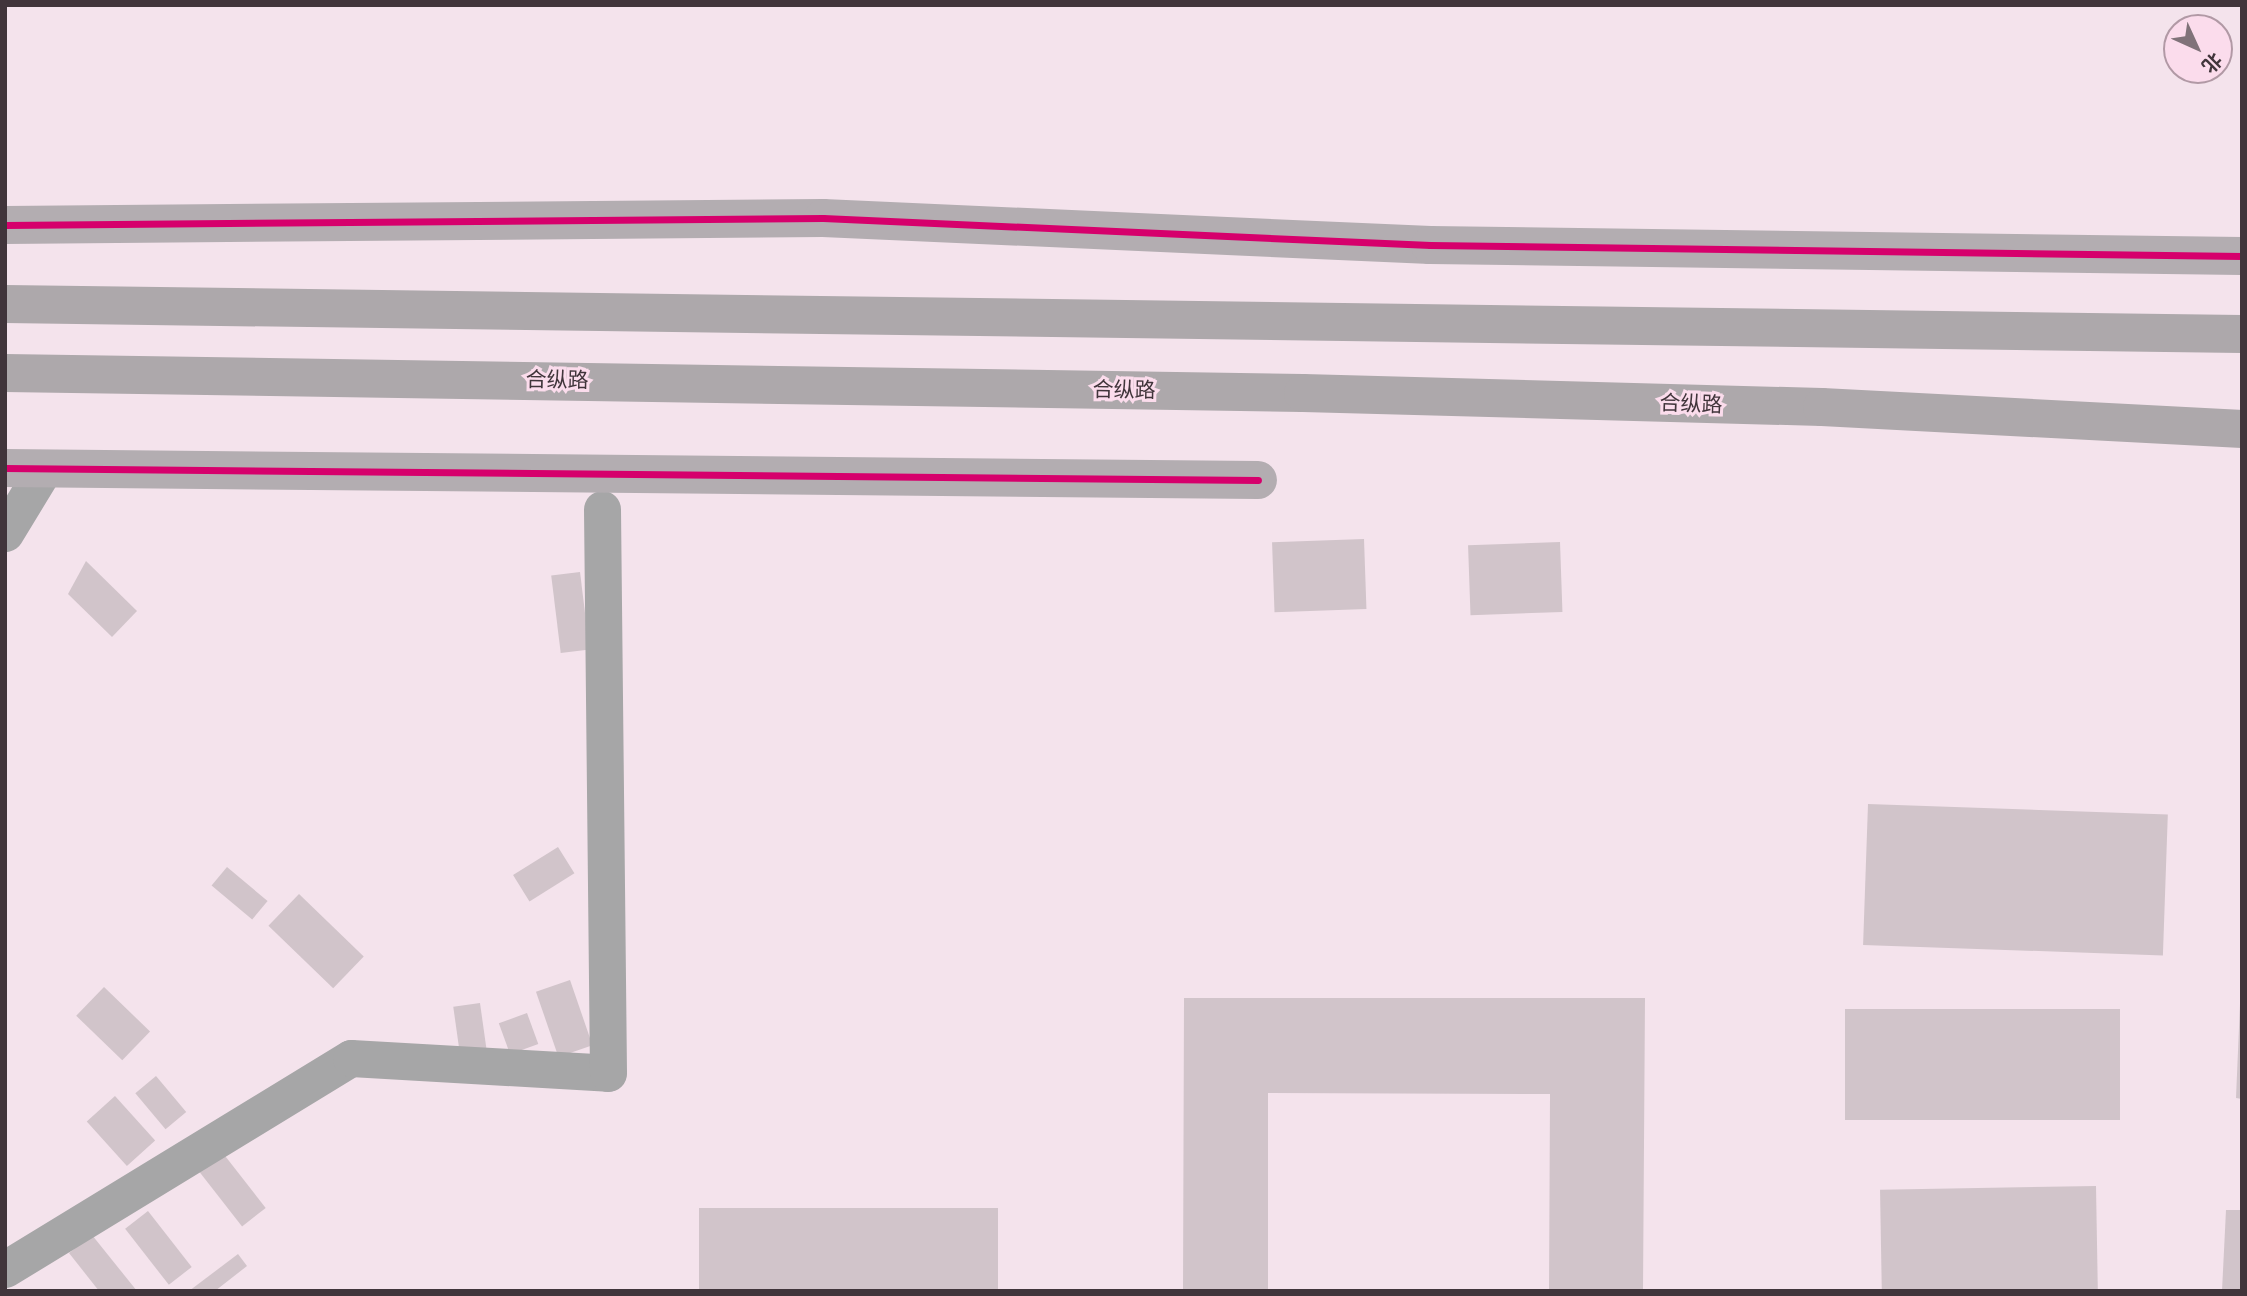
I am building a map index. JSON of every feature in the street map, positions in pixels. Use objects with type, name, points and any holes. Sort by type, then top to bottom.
[{"type":"main road","points":[[5,304],[2242,334]]},
{"type":"main road","name":"合纵路","points":[[5,373],[1303,393],[1822,407],[2242,429]]},
{"type":"street","points":[[5,225],[823,218],[1430,245],[2242,256]]},
{"type":"street","points":[[5,468],[1258,480]]},
{"type":"street","points":[[5,533],[44,469]]},
{"type":"street","points":[[5,1269],[351,1058],[608,1073],[602,509]]},
{"type":"building","points":[[1364,539],[1366,609],[1274,612],[1272,542]]},
{"type":"building","points":[[1560,542],[1562,612],[1470,615],[1468,545]]},
{"type":"building","points":[[86,561],[137,611],[112,637],[68,594]]},
{"type":"building","points":[[580,572],[590,649],[561,653],[551,576]]},
{"type":"building","points":[[1868,804],[2168,814],[2163,955],[1863,945]]},
{"type":"building","points":[[558,847],[574,873],[529,901],[513,875]]},
{"type":"building","points":[[227,867],[268,901],[252,919],[212,885]]},
{"type":"building","points":[[299,894],[364,957],[333,988],[268,926]]},
{"type":"building","points":[[570,980],[592,1045],[558,1057],[536,992]]},
{"type":"building","points":[[104,987],[150,1031],[122,1060],[76,1016]]},
{"type":"building","points":[[1184,998],[1645,998],[1643,1291],[1549,1291],[1550,1094],[1268,1093],[1268,1291],[1183,1291]]},
{"type":"building","points":[[480,1003],[487,1052],[460,1055],[453,1007]]},
{"type":"building","points":[[2242,1004],[2242,1099],[2236,1098]]},
{"type":"building","points":[[1845,1009],[2120,1009],[2120,1120],[1845,1120]]},
{"type":"building","points":[[527,1013],[538,1044],[510,1054],[499,1023]]},
{"type":"building","points":[[156,1076],[186,1112],[166,1129],[135,1093]]},
{"type":"building","points":[[115,1096],[155,1141],[127,1166],[87,1121]]},
{"type":"building","points":[[222,1152],[266,1208],[242,1226],[198,1170]]},
{"type":"building","points":[[2096,1186],[2098,1289],[1882,1291],[1880,1190]]},
{"type":"building","points":[[699,1208],[998,1208],[998,1291],[699,1291]]},
{"type":"building","points":[[2226,1210],[2242,1210],[2242,1291],[2222,1291]]},
{"type":"building","points":[[148,1211],[192,1267],[169,1285],[125,1229]]},
{"type":"building","points":[[92,1235],[137,1291],[99,1291],[69,1253]]},
{"type":"building","points":[[238,1254],[247,1266],[215,1291],[189,1291]]},
{"type":"cycle path","points":[[5,225],[823,218],[1430,245],[2242,256]]},
{"type":"cycle path","points":[[5,468],[1258,480]]}]
